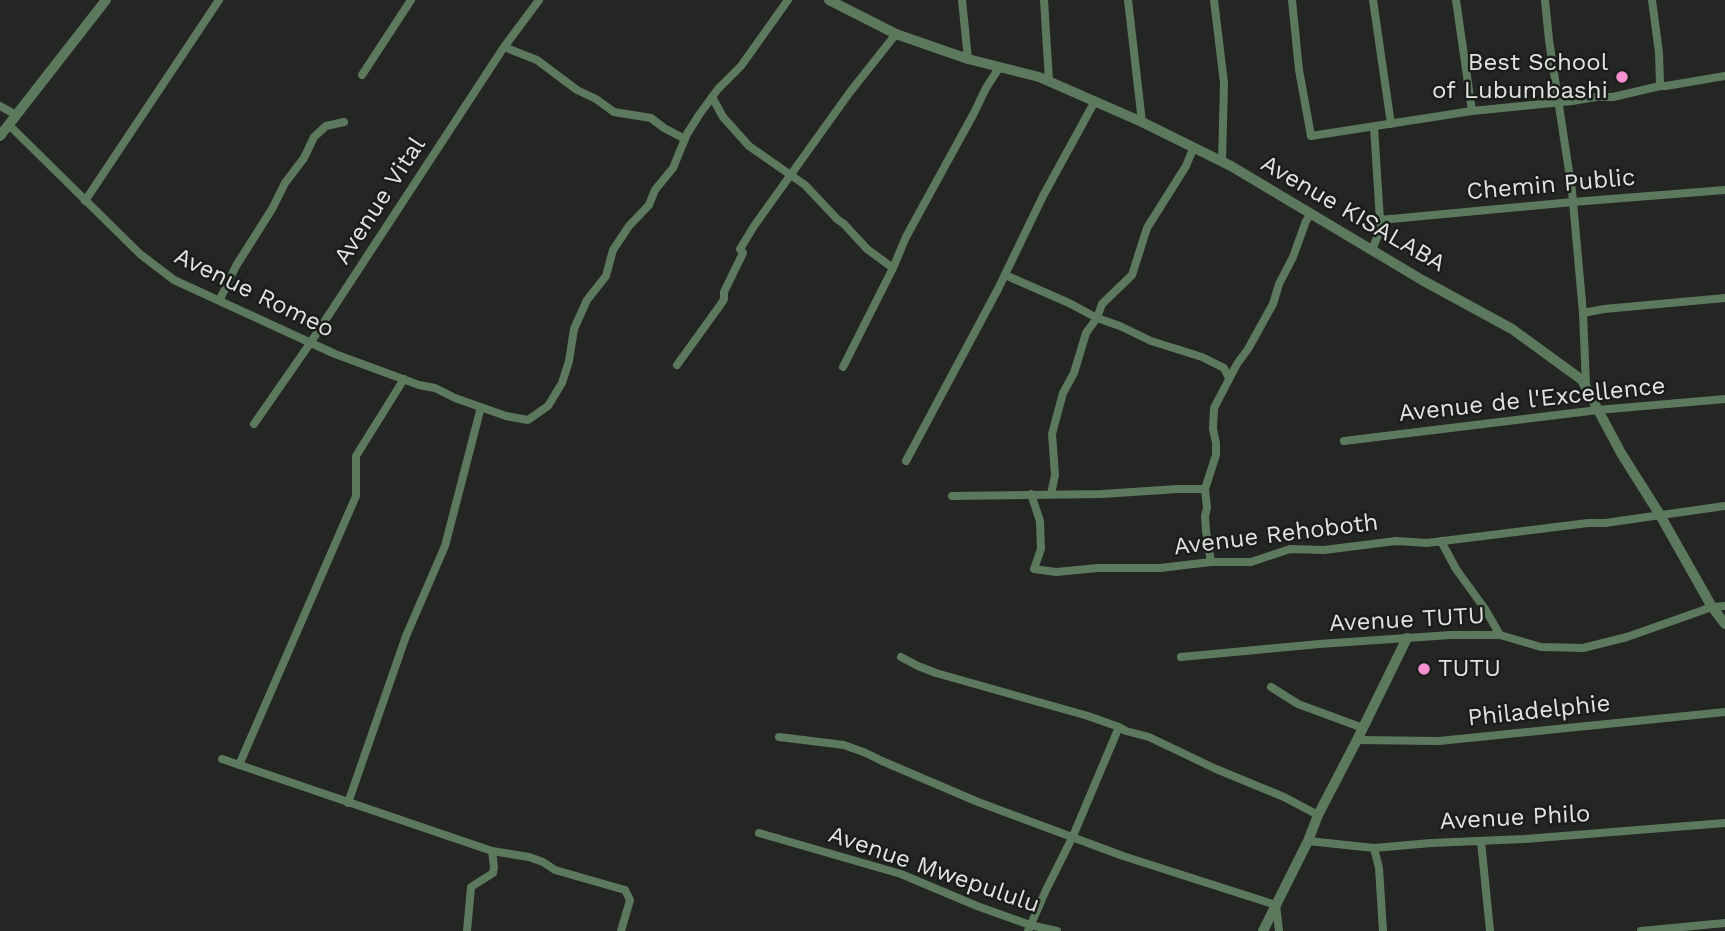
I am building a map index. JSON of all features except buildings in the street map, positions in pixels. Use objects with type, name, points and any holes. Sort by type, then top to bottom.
[{"type":"street","points":[[0,136],[106,0]]},
{"type":"street","points":[[85,201],[219,0]]},
{"type":"street","points":[[362,75],[411,0]]},
{"type":"street","name":"Avenue Vital","points":[[254,424],[311,342],[504,47],[539,0]]},
{"type":"street","points":[[504,47],[537,60],[577,90],[614,112],[651,118],[685,139],[712,97],[741,66],[788,0]]},
{"type":"street","name":"Avenue KISALABA","points":[[829,0],[896,34],[968,59],[1049,81],[1142,122],[1222,162],[1422,280],[1512,329],[1582,380],[1621,453],[1712,607],[1725,624]]},
{"type":"street","points":[[962,0],[968,59]]},
{"type":"street","points":[[1044,0],[1049,81]]},
{"type":"street","points":[[1128,0],[1142,122]]},
{"type":"street","points":[[1214,0],[1224,83],[1222,162]]},
{"type":"street","points":[[1292,0],[1299,70],[1311,136],[1472,111],[1613,97],[1660,86],[1725,76]]},
{"type":"street","points":[[1373,0],[1391,124]]},
{"type":"street","points":[[1456,0],[1472,111]]},
{"type":"street","points":[[1545,0],[1573,202],[1583,313],[1586,388]]},
{"type":"street","points":[[1652,0],[1660,86]]},
{"type":"street","points":[[677,365],[724,299],[724,292],[743,253],[740,249],[850,92],[896,34]]},
{"type":"street","points":[[843,367],[906,237],[999,68]]},
{"type":"street","points":[[712,97],[723,117],[749,146],[814,193],[867,249],[893,268]]},
{"type":"street","points":[[906,461],[1095,101]]},
{"type":"street","points":[[0,106],[16,115]]},
{"type":"street","points":[[219,301],[236,266],[285,183],[304,158],[314,137],[326,126],[344,122]]},
{"type":"street","name":"Avenue Romeo","points":[[9,125],[140,254],[174,281],[335,354],[419,385],[435,388],[506,416],[528,420],[542,411],[555,396],[569,361],[574,329],[587,300],[606,276],[617,242],[649,205],[655,190],[673,168],[685,139]]},
{"type":"street","points":[[1372,250],[1380,220],[1374,127]]},
{"type":"street","points":[[1051,494],[1055,475],[1052,434],[1063,393],[1074,373],[1086,333],[1097,318],[1102,304],[1132,275],[1147,228],[1186,166],[1193,149]]},
{"type":"street","name":"Chemin Public","points":[[1380,220],[1725,190]]},
{"type":"street","points":[[1211,562],[1206,531],[1205,489],[1216,455],[1214,408],[1273,304],[1279,284],[1311,214]]},
{"type":"street","points":[[1005,275],[1151,341],[1209,360],[1224,368],[1229,378]]},
{"type":"street","points":[[1583,313],[1725,298]]},
{"type":"street","points":[[239,765],[356,496],[356,456],[404,379]]},
{"type":"street","name":"Avenue de l'Excellence","points":[[1344,441],[1725,399]]},
{"type":"street","points":[[348,803],[406,636],[445,546],[481,407]]},
{"type":"street","points":[[952,496],[1102,494],[1205,489]]},
{"type":"street","name":"Avenue Rehoboth","points":[[1031,494],[1040,521],[1041,549],[1034,569],[1056,572],[1251,562],[1290,549],[1324,550],[1376,542],[1441,541],[1605,523],[1725,506]]},
{"type":"street","points":[[1441,541],[1456,569],[1500,635]]},
{"type":"street","points":[[1712,607],[1725,606]]},
{"type":"street","name":"Avenue TUTU","points":[[1181,657],[1319,644],[1500,635],[1541,647],[1583,648],[1627,637],[1712,607]]},
{"type":"street","points":[[1264,931],[1318,815],[1407,638]]},
{"type":"street","points":[[901,657],[936,673],[1088,716],[1149,737],[1318,815]]},
{"type":"street","points":[[1271,687],[1298,705],[1363,728]]},
{"type":"street","name":"Philadelphie","points":[[1357,740],[1439,741],[1725,712]]},
{"type":"street","points":[[1029,928],[1073,836],[1119,727]]},
{"type":"street","points":[[779,737],[844,745],[978,802],[1123,856],[1276,905]]},
{"type":"street","points":[[222,759],[492,851],[529,857],[555,870],[625,890],[630,900],[621,931]]},
{"type":"street","name":"Avenue Philo","points":[[1308,841],[1374,848],[1725,823]]},
{"type":"street","name":"Avenue Mwepululu","points":[[760,833],[901,874],[1029,928],[1057,931]]},
{"type":"street","points":[[1481,841],[1490,931]]},
{"type":"street","points":[[1374,848],[1379,868],[1383,931]]},
{"type":"street","points":[[467,931],[471,887],[493,873],[492,851]]},
{"type":"street","points":[[1276,905],[1279,931]]},
{"type":"street","points":[[1641,931],[1725,923]]},
{"type":"place","name":"Best School of Lubumbashi","points":[[1622,77]]},
{"type":"place","name":"TUTU","points":[[1424,669]]}]
